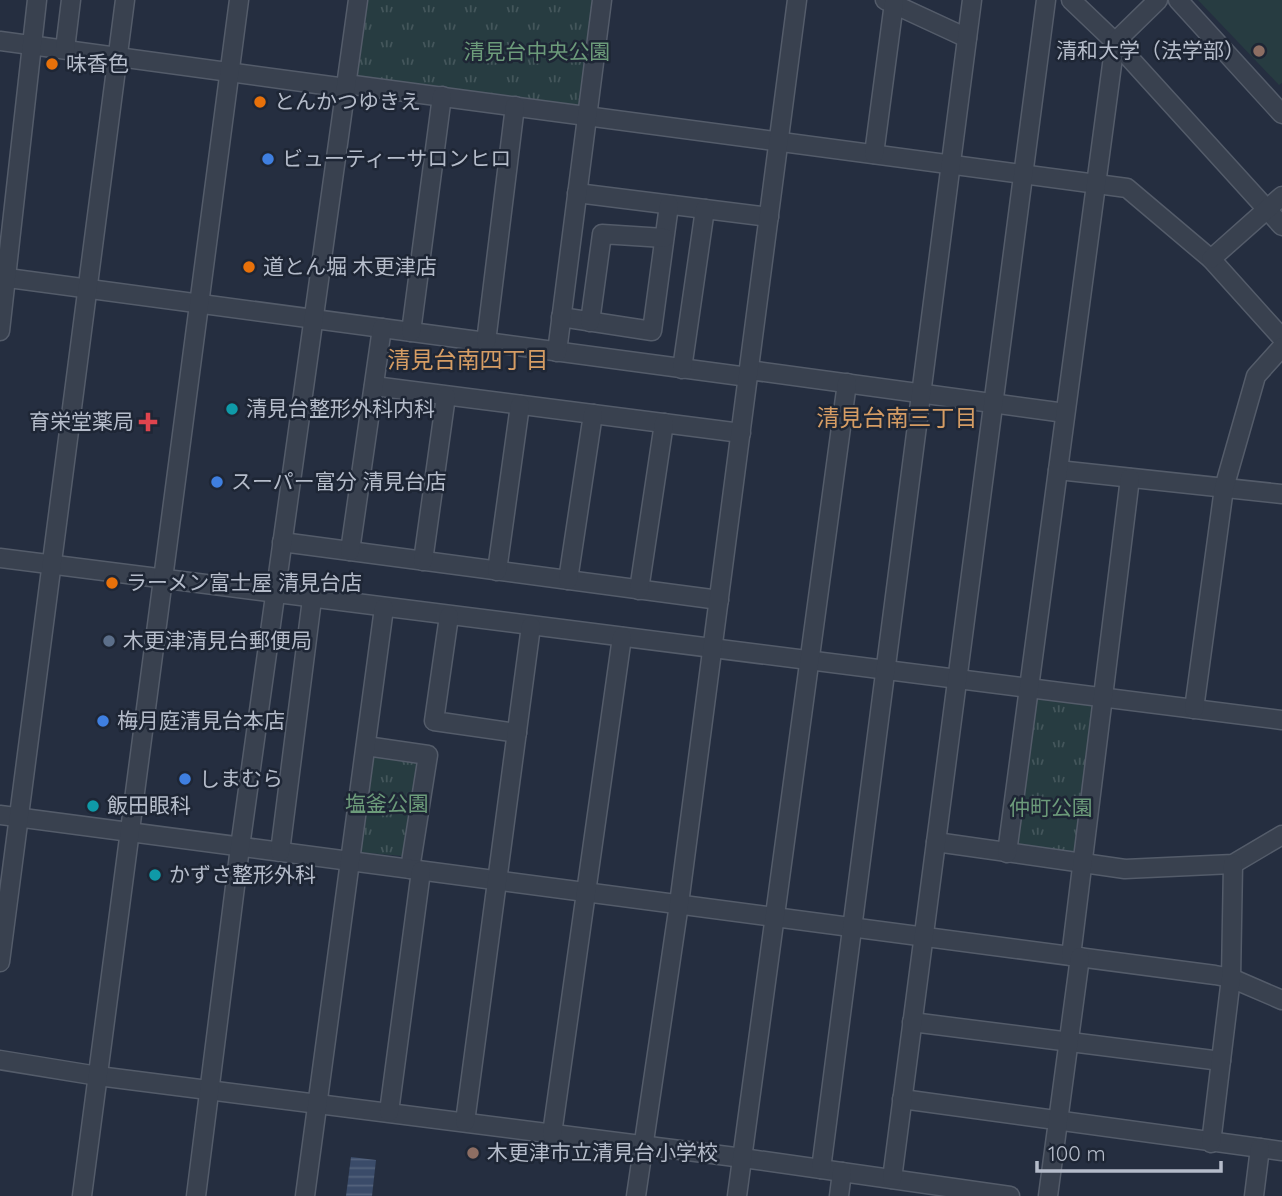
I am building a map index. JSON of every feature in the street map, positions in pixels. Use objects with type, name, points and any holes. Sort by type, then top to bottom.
[{"type":"street","points":[[0,331],[3,278],[37,0]]},
{"type":"street","points":[[65,50],[71,0]]},
{"type":"street","points":[[0,962],[125,0]]},
{"type":"street","points":[[82,1196],[239,0]]},
{"type":"street","points":[[196,1196],[240,847],[358,0]]},
{"type":"street","points":[[556,352],[602,0]]},
{"type":"street","points":[[636,1196],[679,904],[797,0]]},
{"type":"street","points":[[821,1169],[972,0]]},
{"type":"street","points":[[892,1179],[1046,0]]},
{"type":"street","points":[[1071,0],[1115,41],[1282,226]]},
{"type":"street","points":[[1007,853],[1115,41],[1158,0]]},
{"type":"street","points":[[1178,0],[1282,114]]},
{"type":"street","points":[[874,154],[889,2],[967,38]]},
{"type":"street","points":[[0,41],[229,73],[442,96],[1127,188],[1211,259],[1282,338]]},
{"type":"street","points":[[411,332],[442,96]]},
{"type":"street","points":[[486,342],[515,106]]},
{"type":"street","points":[[577,193],[769,217]]},
{"type":"street","points":[[1211,259],[1282,196]]},
{"type":"street","points":[[561,317],[653,331],[668,205]]},
{"type":"street","points":[[682,369],[705,209]]},
{"type":"street","points":[[590,322],[602,234],[664,238]]},
{"type":"street","points":[[3,278],[682,369],[847,383],[1065,413]]},
{"type":"street","points":[[350,551],[382,328]]},
{"type":"street","points":[[1194,709],[1224,488],[1256,376],[1282,347]]},
{"type":"street","points":[[737,1196],[777,917],[847,383]]},
{"type":"street","points":[[373,386],[741,433]]},
{"type":"street","points":[[423,561],[446,396]]},
{"type":"street","points":[[497,571],[520,405]]},
{"type":"street","points":[[568,580],[593,414]]},
{"type":"street","points":[[639,590],[664,423]]},
{"type":"street","points":[[1058,470],[1282,494]]},
{"type":"street","points":[[1048,1196],[1068,1041],[1081,865],[1130,478]]},
{"type":"street","points":[[282,542],[719,600]]},
{"type":"street","points":[[0,558],[1103,698],[1282,717]]},
{"type":"street","points":[[280,852],[312,599]]},
{"type":"street","points":[[306,1196],[384,608]]},
{"type":"street","points":[[449,616],[435,721],[517,733]]},
{"type":"street","points":[[465,1122],[531,626]]},
{"type":"street","points":[[552,1134],[622,637]]},
{"type":"street","points":[[366,746],[428,755],[388,1112]]},
{"type":"street","points":[[0,815],[1231,978],[1282,1000]]},
{"type":"street","points":[[936,842],[1081,865],[1125,869],[1233,864],[1282,835]]},
{"type":"street","points":[[1212,1143],[1231,978],[1233,864]]},
{"type":"street","points":[[912,1022],[1222,1060]]},
{"type":"street","points":[[0,1060],[98,1076],[743,1158],[892,1179],[958,1192],[1010,1196]]},
{"type":"street","points":[[902,1099],[1282,1151]]},
{"type":"street","points":[[1254,1196],[1260,1148]]},
{"type":"street","points":[[839,1196],[842,1172]]},
{"type":"green space","name":"清見台中央公園","points":[[363,0],[597,0],[583,110],[353,80]]},
{"type":"green space","name":"清和大学（法学部）","points":[[1198,0],[1282,0],[1282,83],[1279,85]]},
{"type":"green space","name":"仲町公園","points":[[1029,688],[1103,697],[1081,865],[1007,853]]},
{"type":"green space","name":"塩釜公園","points":[[372,753],[419,762],[407,853],[402,856],[357,852]]},
{"type":"water","points":[[351,1157],[376,1160],[372,1196],[346,1196]]},
{"type":"place","name":"清和大学（法学部）","points":[[1259,51]]},
{"type":"place","name":"味香色","points":[[52,64]]},
{"type":"place","name":"とんかつゆきえ","points":[[260,102]]},
{"type":"place","name":"ビューティーサロンヒロ","points":[[268,159]]},
{"type":"place","name":"道とん堀 木更津店","points":[[249,267]]},
{"type":"place","name":"清見台整形外科内科","points":[[232,409]]},
{"type":"place","name":"育栄堂薬局","points":[[148,422]]},
{"type":"place","name":"スーパー富分 清見台店","points":[[217,482]]},
{"type":"place","name":"ラーメン富士屋 清見台店","points":[[112,583]]},
{"type":"place","name":"木更津清見台郵便局","points":[[109,641]]},
{"type":"place","name":"梅月庭清見台本店","points":[[103,721]]},
{"type":"place","name":"しまむら","points":[[185,779]]},
{"type":"place","name":"飯田眼科","points":[[93,806]]},
{"type":"place","name":"かずさ整形外科","points":[[155,875]]},
{"type":"place","name":"木更津市立清見台小学校","points":[[473,1153]]},
{"type":"district","name":"清見台南四丁目","points":[[468,360]]},
{"type":"district","name":"清見台南三丁目","points":[[897,418]]}]
